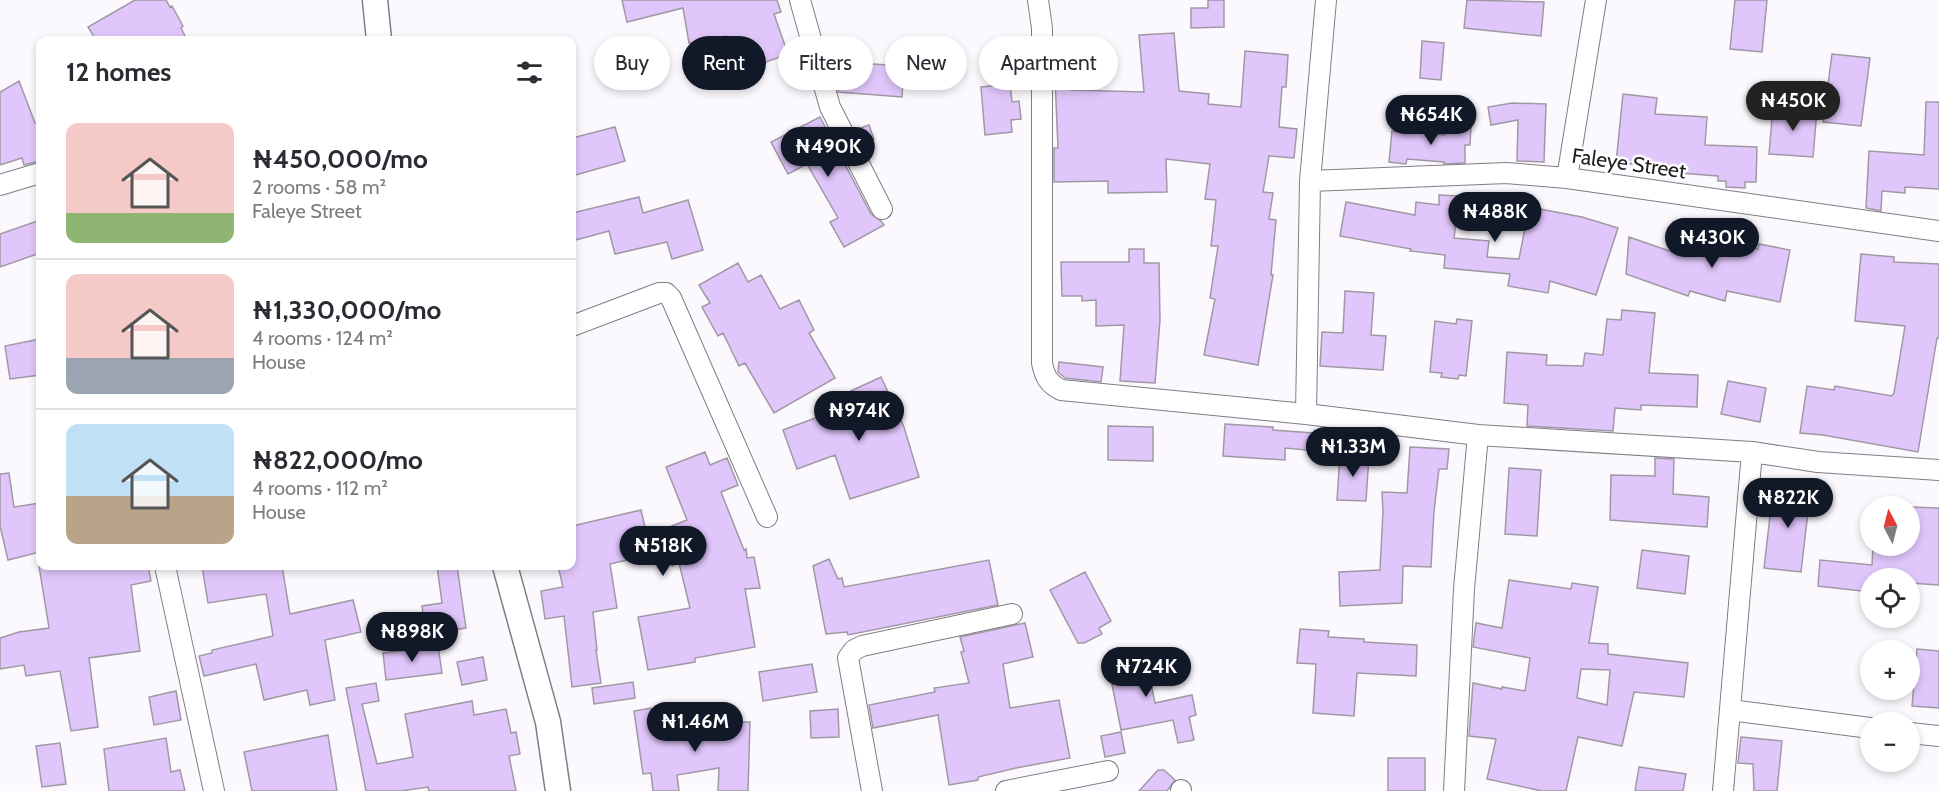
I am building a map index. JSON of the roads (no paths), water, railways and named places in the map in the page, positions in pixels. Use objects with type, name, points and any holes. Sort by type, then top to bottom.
[{"type":"street","points":[[375,0],[379,36]]},
{"type":"street","points":[[800,0],[830,107],[882,209]]},
{"type":"street","points":[[1038,0],[1042,28],[1042,363],[1049,384],[1061,390],[1306,414],[1478,435],[1752,452],[1818,462],[1939,470]]},
{"type":"street","points":[[1306,414],[1310,180],[1326,0]]},
{"type":"street","points":[[1567,178],[1596,0]]},
{"type":"street","name":"Faleye Street","points":[[1310,180],[1506,173],[1567,178],[1939,231]]},
{"type":"street","points":[[0,185],[36,174]]},
{"type":"street","points":[[576,324],[659,293],[666,293],[671,298],[767,517]]},
{"type":"street","points":[[1454,791],[1464,589],[1478,435]]},
{"type":"street","points":[[1723,791],[1752,452]]},
{"type":"street","points":[[166,570],[214,791]]},
{"type":"street","points":[[506,570],[548,722],[558,791]]},
{"type":"street","points":[[872,791],[849,658],[854,650],[862,646],[1012,614]]},
{"type":"street","points":[[1730,710],[1860,727]]},
{"type":"street","points":[[1920,734],[1939,736]]},
{"type":"street","points":[[1006,791],[1108,771]]}]
